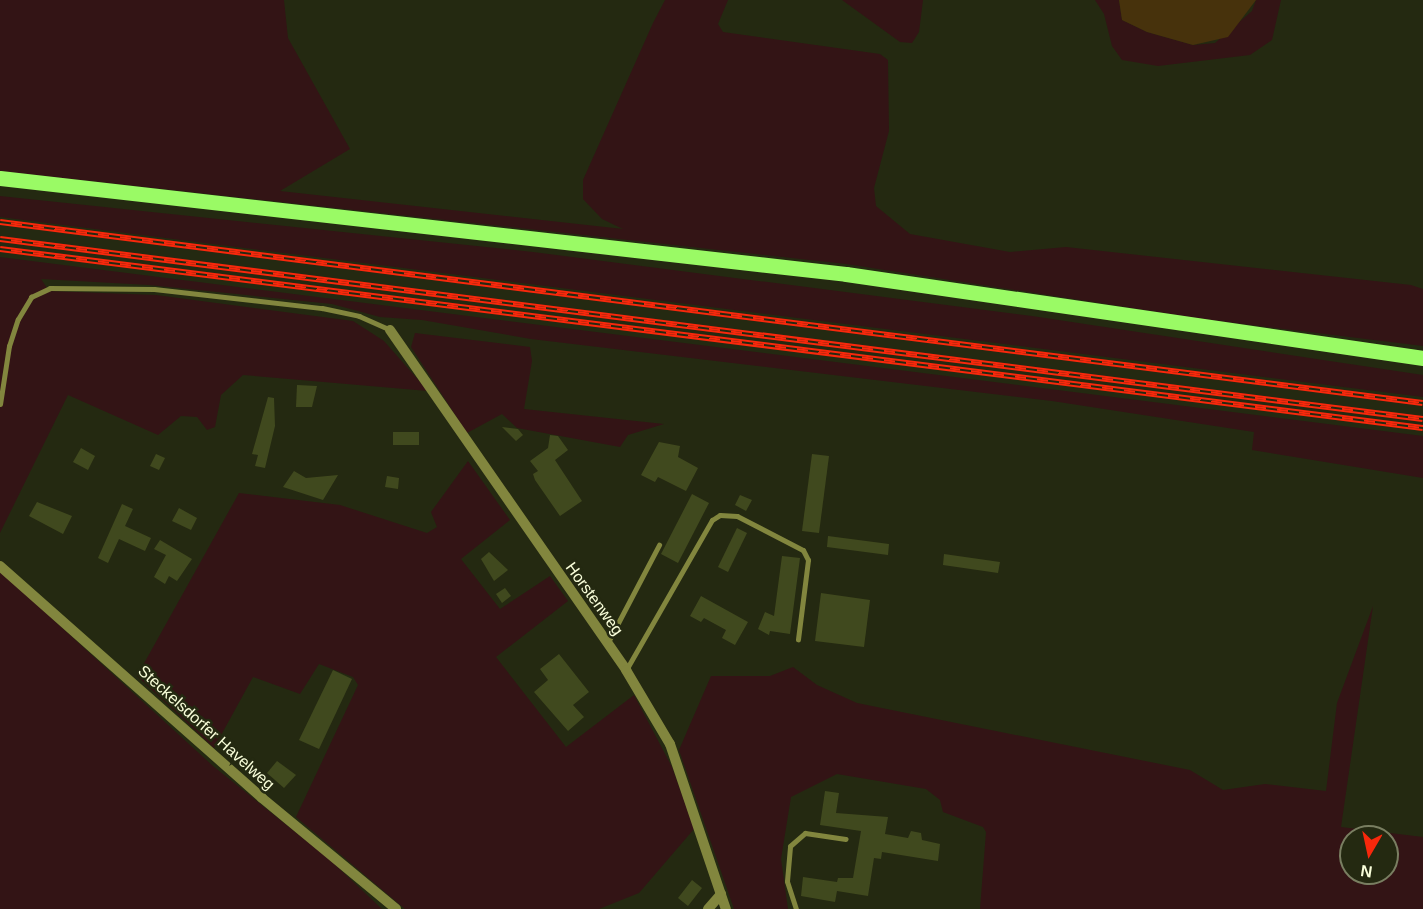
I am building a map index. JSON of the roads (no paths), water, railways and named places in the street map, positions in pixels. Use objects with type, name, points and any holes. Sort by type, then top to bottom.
[{"type":"main road","points":[[0,178],[846,274],[1423,358]]},
{"type":"street","name":"Horstenweg","points":[[390,330],[626,670],[680,765],[726,909]]},
{"type":"street","name":"Steckelsdorfer Havelweg","points":[[0,566],[261,798],[396,909]]},
{"type":"street","points":[[708,909],[721,894]]},
{"type":"lane","points":[[0,404],[18,319],[31,297],[50,288],[154,289],[322,308],[359,316],[390,330]]},
{"type":"lane","points":[[626,670],[712,520],[720,515],[737,516],[803,550],[808,560],[798,639]]},
{"type":"lane","points":[[607,644],[659,545]]},
{"type":"lane","points":[[796,909],[787,881],[790,846],[805,833],[846,839]]},
{"type":"railway","points":[[0,222],[1423,403]]},
{"type":"railway","points":[[0,239],[1423,419]]},
{"type":"railway","points":[[0,249],[1423,428]]}]
